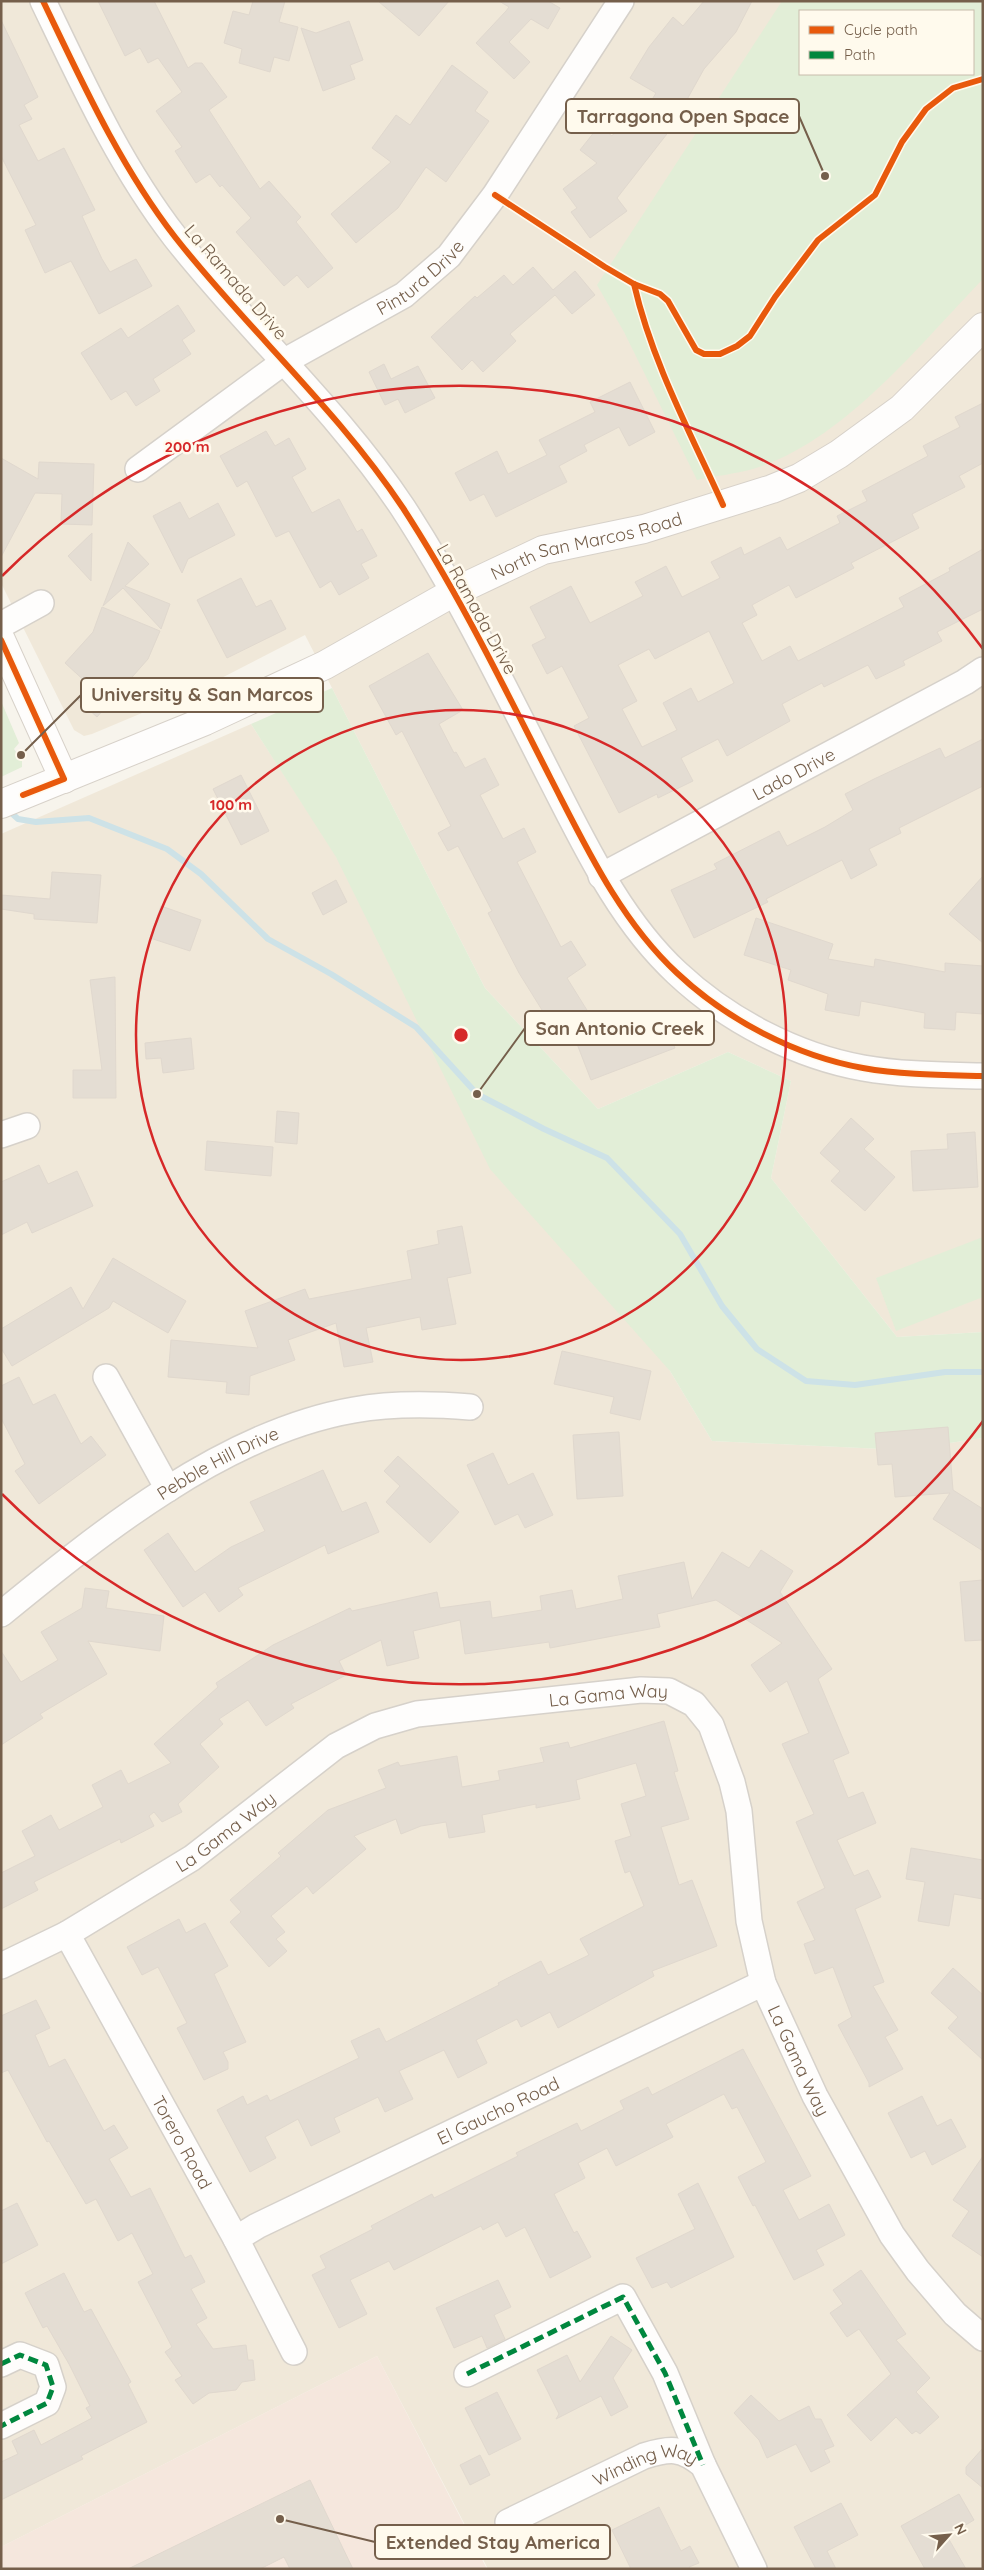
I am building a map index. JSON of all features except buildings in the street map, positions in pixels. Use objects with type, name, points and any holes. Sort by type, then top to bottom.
[{"type":"street","name":"La Ramada Drive","points":[[43,1],[120,154],[174,236],[341,425],[401,506],[454,592],[601,876],[642,934],[677,973],[720,1007],[760,1032],[828,1059],[862,1068],[936,1075],[983,1076]]},
{"type":"street","name":"Pintura Drive","points":[[138,469],[285,360],[404,295],[449,256],[495,195],[621,1]]},
{"type":"street","name":"North San Marcos Road","points":[[12,800],[205,721],[325,665],[454,592],[543,550],[644,529],[772,490],[799,478],[839,454],[902,408],[983,327]]},
{"type":"street","points":[[1,625],[41,603]]},
{"type":"street","points":[[1,640],[64,779]]},
{"type":"street","name":"Lado Drive","points":[[601,876],[965,682],[983,670]]},
{"type":"street","points":[[1,1135],[27,1126]]},
{"type":"street","points":[[106,1376],[168,1489]]},
{"type":"street","name":"Pebble Hill Drive","points":[[1,1614],[76,1553],[168,1489],[240,1449],[297,1424],[354,1410],[426,1403],[470,1407]]},
{"type":"street","name":"La Gama Way","points":[[1,1966],[67,1934],[192,1858],[336,1746],[375,1726],[417,1714],[641,1690],[669,1691],[694,1704],[711,1724],[732,1782],[738,1811],[749,1921],[763,1983],[815,2096],[892,2235],[918,2271],[955,2314],[983,2338]]},
{"type":"street","name":"Torero Road","points":[[67,1934],[236,2239],[294,2352]]},
{"type":"street","name":"El Gaucho Road","points":[[236,2239],[266,2222],[763,1983]]},
{"type":"street","points":[[467,2374],[623,2297],[665,2373],[703,2465]]},
{"type":"street","points":[[1,2364],[20,2355],[46,2364],[54,2387],[47,2403],[1,2426]]},
{"type":"street","name":"Winding Way","points":[[508,2522],[644,2456],[666,2449],[688,2453],[703,2465],[754,2569]]},
{"type":"shaded area","points":[[1,1],[983,1],[983,1332],[897,1337],[771,1178],[791,1081],[728,1052],[598,1109],[485,988],[305,635],[204,687],[92,734],[84,736],[74,730],[1,583]]},
{"type":"shaded area","points":[[251,724],[670,1371],[712,1441],[903,1450],[983,1438],[983,2569],[488,2569],[377,2356],[1,2547],[1,834]]},
{"type":"shaded area","points":[[377,2356],[487,2569],[1,2569],[1,2547]]},
{"type":"green space","points":[[782,1],[983,1],[983,279],[878,389],[818,437],[786,456],[753,469],[697,480],[624,332],[597,285]]},
{"type":"green space","points":[[332,688],[485,988],[598,1109],[728,1052],[791,1081],[771,1178],[897,1337],[983,1332],[983,1438],[903,1450],[712,1441],[670,1371],[490,1169],[336,857],[251,724]]},
{"type":"green space","points":[[1,701],[19,743],[14,749],[22,761],[22,767],[1,777]]},
{"type":"green space","points":[[983,1237],[983,1297],[896,1331],[876,1278]]},
{"type":"waterway","points":[[7,809],[18,819],[36,822],[89,818],[167,849],[201,874],[268,939],[331,974],[416,1027],[477,1094],[544,1129],[607,1158],[680,1234],[722,1306],[757,1349],[806,1381],[855,1385],[945,1372],[983,1372]]},
{"type":"marked path","points":[[467,2374],[623,2297],[665,2373],[703,2465]]},
{"type":"marked path","points":[[1,2364],[20,2355],[46,2365],[53,2387],[47,2403],[1,2426]]},
{"type":"cycle path","points":[[43,1],[103,123],[155,210],[232,305],[350,437],[403,508],[462,607],[591,856],[621,906],[657,952],[697,990],[740,1021],[764,1034],[813,1055],[863,1068],[893,1072],[983,1076]]},
{"type":"cycle path","points":[[495,195],[605,267],[634,284],[660,294],[668,301],[696,350],[704,354],[720,354],[737,346],[750,336],[775,297],[818,240],[875,195],[902,142],[926,109],[953,88],[983,79]]},
{"type":"cycle path","points":[[634,284],[661,369],[723,505]]},
{"type":"cycle path","points":[[1,640],[64,779],[23,795]]},
{"type":"place","name":"Tarragona Open Space","points":[[825,176]]},
{"type":"place","name":"University & San Marcos","points":[[21,755]]},
{"type":"place","name":"San Antonio Creek","points":[[477,1094]]},
{"type":"place","name":"Extended Stay America","points":[[280,2519]]}]
